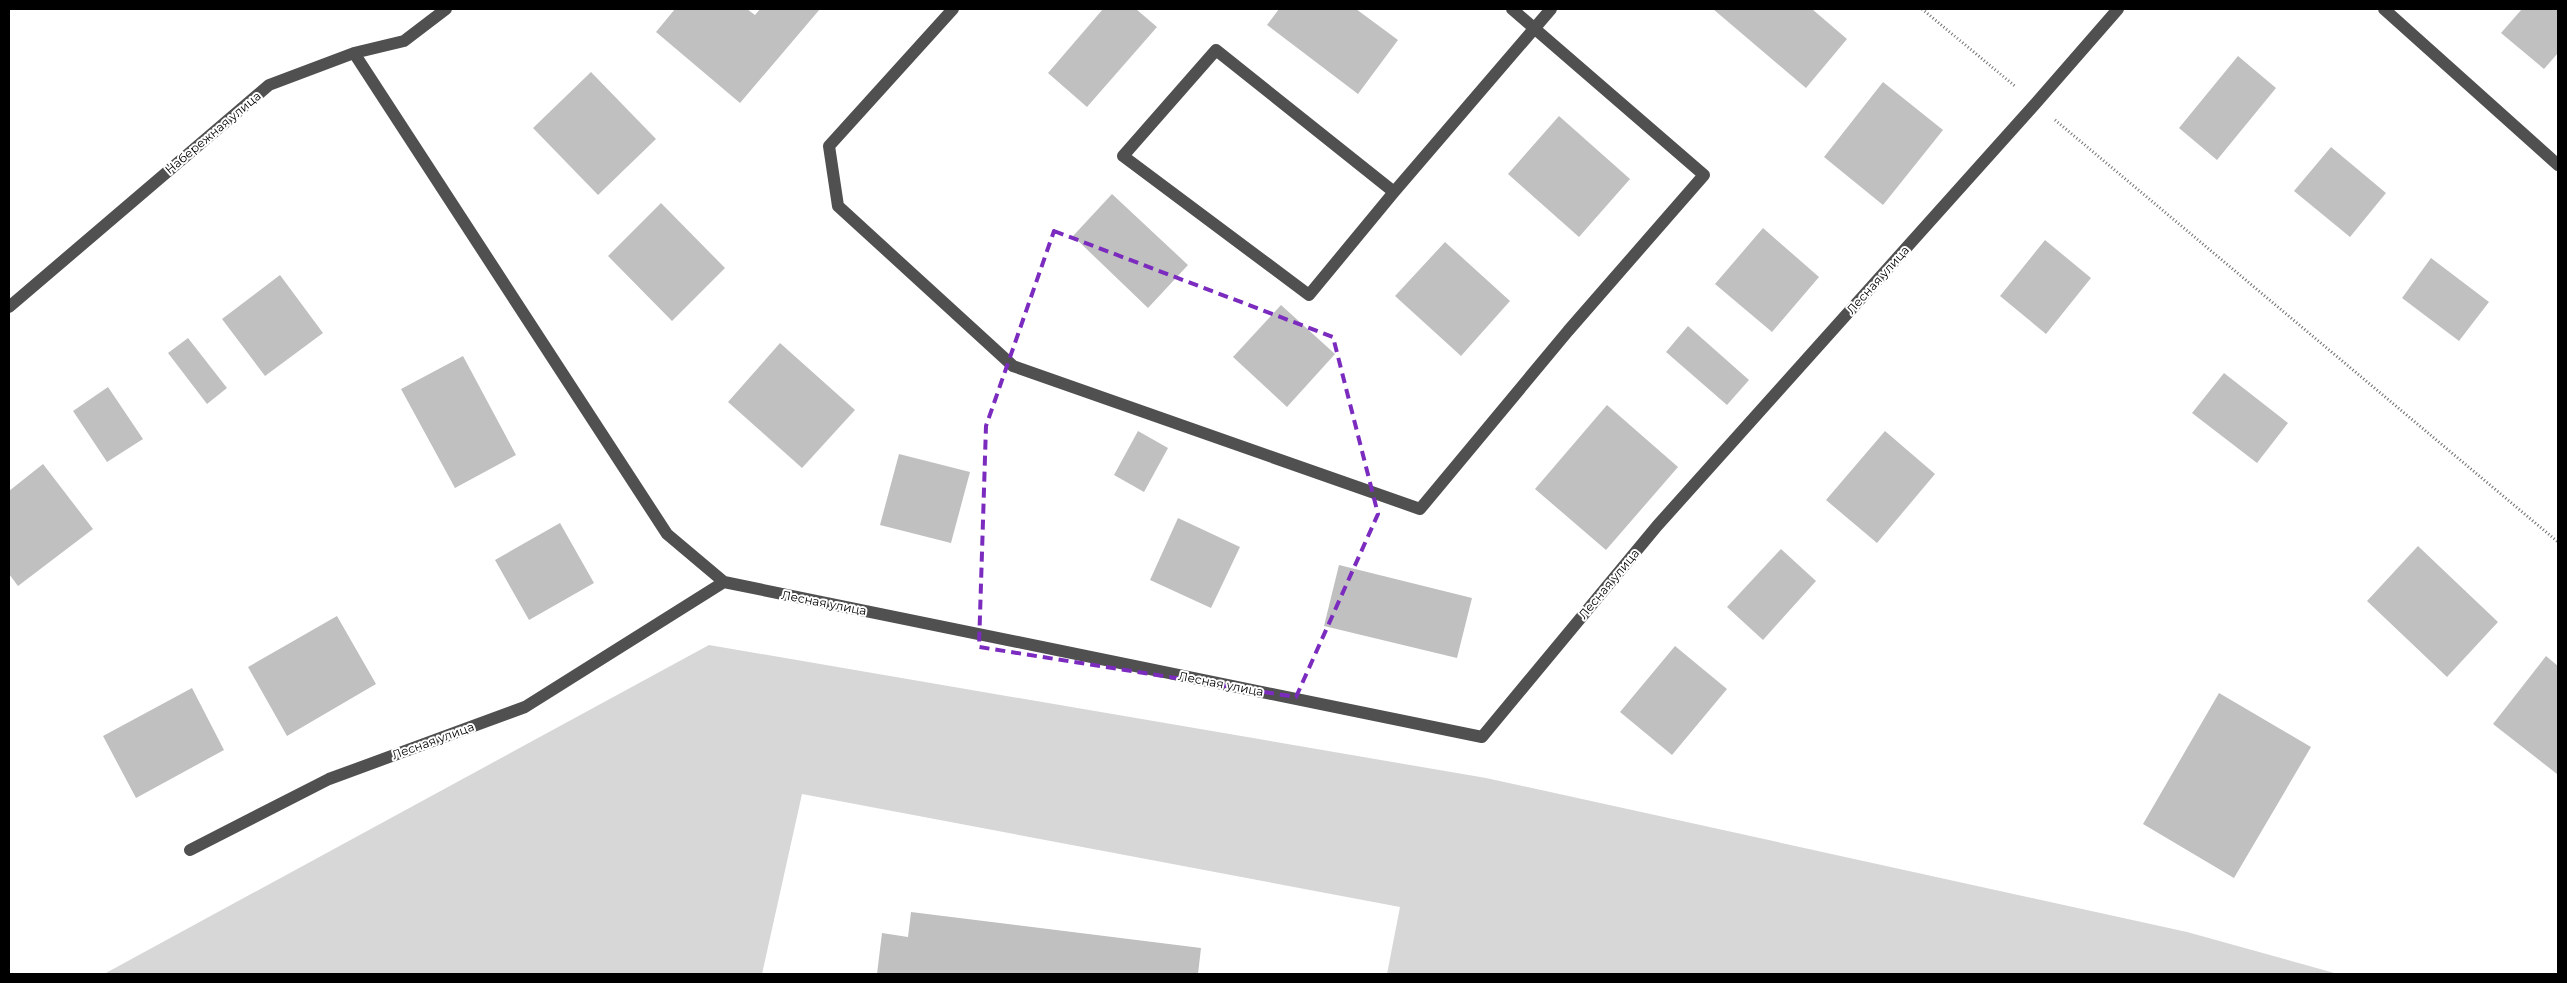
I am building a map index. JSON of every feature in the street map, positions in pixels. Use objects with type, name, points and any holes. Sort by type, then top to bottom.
[{"type":"street","name":"Набережная улица","points":[[9,307],[269,86],[354,53],[404,41],[446,9]]},
{"type":"street","points":[[953,9],[829,146],[838,206],[1014,366],[1420,509],[1568,331],[1704,176],[1512,9]]},
{"type":"street","points":[[1394,192],[1216,50],[1123,156],[1309,295],[1394,192],[1551,9]]},
{"type":"street","points":[[2036,104],[2118,9]]},
{"type":"street","points":[[2384,9],[2558,165]]},
{"type":"street","points":[[354,53],[667,534],[724,582]]},
{"type":"street","name":"Лесная улица","points":[[190,850],[329,780],[525,707],[724,582],[1482,736],[1657,526],[2036,104]]},
{"type":"path","points":[[1922,9],[2558,542]]},
{"type":"highlighted area","points":[[1054,231],[1333,337],[1378,514],[1296,697],[979,647],[986,426]]},
{"type":"shaded area","points":[[709,645],[1486,778],[2187,932],[2338,974],[1387,974],[1400,907],[802,794],[762,974],[104,974]]},
{"type":"building","points":[[675,9],[747,9],[755,15],[760,9],[820,9],[740,103],[656,32]]},
{"type":"building","points":[[1103,9],[1136,9],[1157,27],[1087,107],[1048,73]]},
{"type":"building","points":[[1279,9],[1356,9],[1398,40],[1358,94],[1267,25]]},
{"type":"building","points":[[1713,9],[1812,9],[1847,39],[1806,88]]},
{"type":"building","points":[[2522,9],[2558,9],[2558,53],[2544,69],[2501,33]]},
{"type":"building","points":[[2238,56],[2276,88],[2217,160],[2179,128]]},
{"type":"building","points":[[591,72],[656,139],[598,195],[533,128]]},
{"type":"building","points":[[1883,82],[1943,130],[1883,205],[1824,157]]},
{"type":"building","points":[[1559,116],[1630,179],[1579,237],[1508,174]]},
{"type":"building","points":[[2331,147],[2386,193],[2350,237],[2294,191]]},
{"type":"building","points":[[1112,194],[1188,265],[1148,308],[1073,236]]},
{"type":"building","points":[[661,203],[725,268],[672,321],[608,256]]},
{"type":"building","points":[[1763,228],[1819,277],[1772,332],[1715,284]]},
{"type":"building","points":[[2045,240],[2091,278],[2046,334],[2000,296]]},
{"type":"building","points":[[1445,242],[1510,301],[1461,356],[1395,296]]},
{"type":"building","points":[[2431,258],[2489,302],[2459,341],[2402,298]]},
{"type":"building","points":[[280,275],[323,333],[265,376],[222,319]]},
{"type":"building","points":[[1281,305],[1335,354],[1287,407],[1233,357]]},
{"type":"building","points":[[1688,326],[1749,380],[1727,405],[1666,352]]},
{"type":"building","points":[[188,338],[227,388],[207,404],[168,353]]},
{"type":"building","points":[[780,343],[855,410],[802,468],[728,402]]},
{"type":"building","points":[[463,356],[516,455],[455,488],[401,389]]},
{"type":"building","points":[[2224,373],[2288,423],[2257,463],[2192,413]]},
{"type":"building","points":[[108,387],[143,439],[107,462],[73,411]]},
{"type":"building","points":[[1607,405],[1678,467],[1606,550],[1535,489]]},
{"type":"building","points":[[1138,431],[1168,448],[1144,492],[1114,475]]},
{"type":"building","points":[[1885,431],[1935,474],[1877,543],[1826,500]]},
{"type":"building","points":[[899,454],[970,472],[951,543],[880,525]]},
{"type":"building","points":[[43,464],[93,529],[18,586],[9,574],[9,491]]},
{"type":"building","points":[[1178,518],[1240,547],[1211,608],[1150,580]]},
{"type":"building","points":[[560,523],[594,583],[529,620],[495,560]]},
{"type":"building","points":[[2418,546],[2498,622],[2447,677],[2367,601]]},
{"type":"building","points":[[1781,549],[1816,581],[1763,640],[1727,607]]},
{"type":"building","points":[[1339,565],[1472,598],[1457,658],[1324,626]]},
{"type":"building","points":[[337,616],[376,684],[287,736],[248,667]]},
{"type":"building","points":[[1675,646],[1727,689],[1672,755],[1620,712]]},
{"type":"building","points":[[2546,656],[2558,666],[2557,774],[2493,724]]},
{"type":"building","points":[[192,688],[224,750],[136,798],[103,736]]},
{"type":"building","points":[[2219,693],[2311,747],[2234,878],[2143,824]]},
{"type":"building","points":[[911,912],[1201,948],[1198,974],[877,974],[882,933],[908,937]]}]
